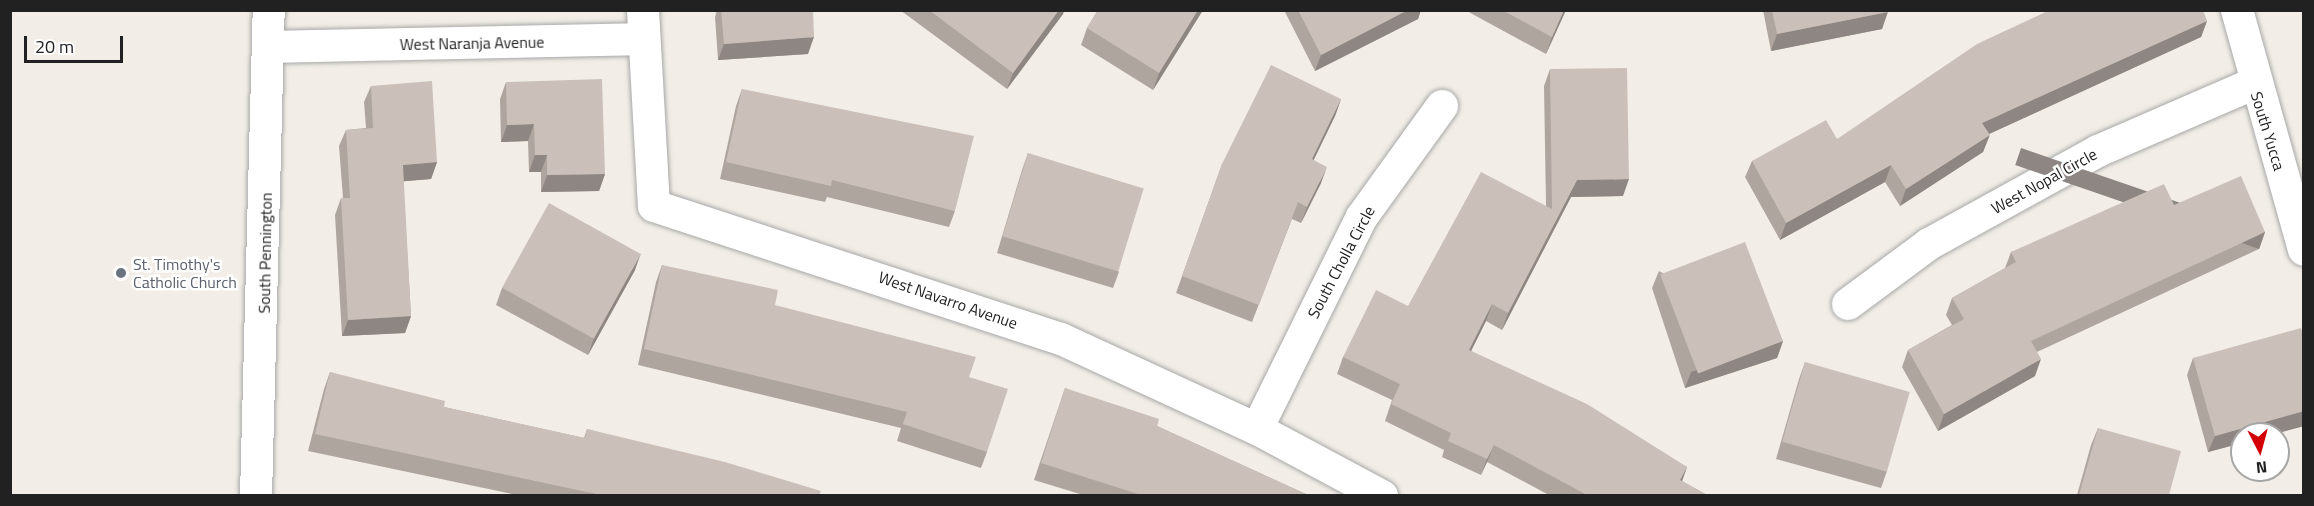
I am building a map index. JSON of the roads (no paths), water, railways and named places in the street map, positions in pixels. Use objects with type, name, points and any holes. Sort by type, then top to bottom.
[{"type":"street","name":"South Pennington","points":[[256,495],[271,47],[269,10]]},
{"type":"street","name":"South Yucca","points":[[2237,10],[2253,84],[2304,250]]},
{"type":"street","name":"West Naranja Avenue","points":[[271,47],[644,25]]},
{"type":"street","name":"West Navarro Avenue","points":[[644,25],[654,206],[1061,339],[1257,429],[1382,495]]},
{"type":"street","name":"West Nopal Circle","points":[[1848,304],[1929,244],[2098,151],[2253,84]]},
{"type":"street","name":"South Cholla Circle","points":[[1257,429],[1362,217],[1442,106]]},
{"type":"place","name":"St. Timothy's Catholic Church","points":[[121,273]]}]
